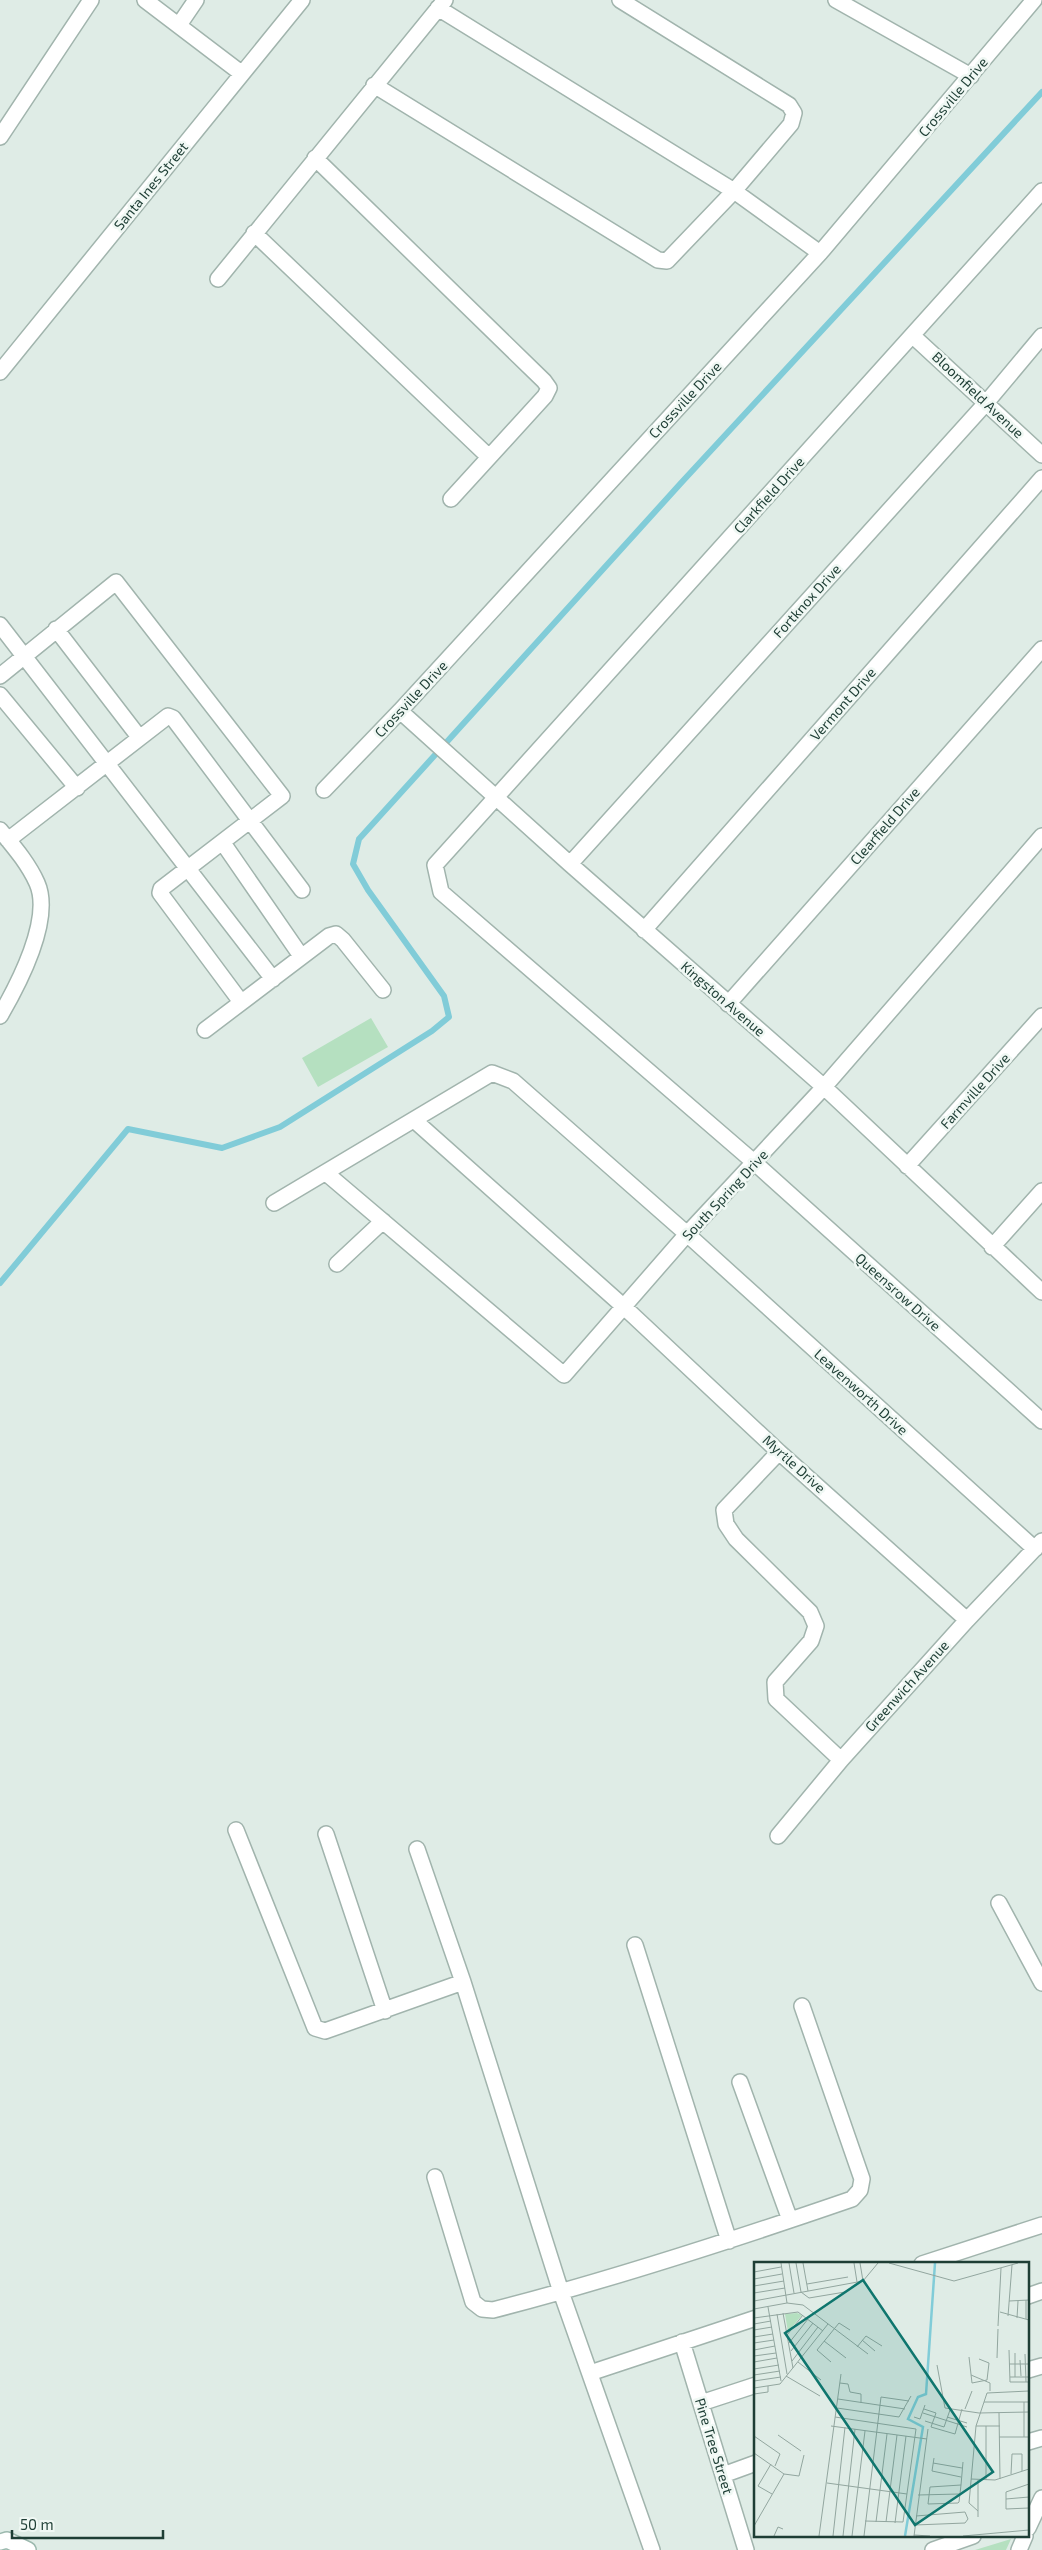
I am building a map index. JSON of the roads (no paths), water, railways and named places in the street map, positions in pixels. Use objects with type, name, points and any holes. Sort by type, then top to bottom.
[{"type":"street","points":[[0,137],[91,0]]},
{"type":"street","points":[[145,0],[241,73]]},
{"type":"street","points":[[180,25],[196,0]]},
{"type":"street","name":"Santa Ines Street","points":[[0,372],[302,0]]},
{"type":"street","points":[[374,85],[658,260],[667,261],[673,257],[734,191],[792,124],[794,113],[789,105],[620,0]]},
{"type":"street","points":[[836,0],[971,76]]},
{"type":"street","name":"Crossville Drive","points":[[324,790],[400,711],[820,253],[1034,0]]},
{"type":"street","points":[[218,279],[441,4],[734,191],[820,253]]},
{"type":"street","points":[[315,158],[544,381],[548,388],[545,396],[451,500]]},
{"type":"street","name":"Clarkfield Drive","points":[[755,1163],[441,892],[435,865],[914,336],[1042,191]]},
{"type":"street","points":[[254,233],[488,457]]},
{"type":"street","name":"Bloomfield Avenue","points":[[914,336],[1042,455]]},
{"type":"street","name":"Fortknox Drive","points":[[570,864],[986,403],[1042,336]]},
{"type":"street","name":"Vermont Drive","points":[[644,930],[1042,478]]},
{"type":"street","points":[[0,676],[116,582],[282,796],[162,889],[162,897],[241,1002]]},
{"type":"street","points":[[0,625],[273,979]]},
{"type":"street","points":[[56,629],[139,738]]},
{"type":"street","name":"Clearfield Drive","points":[[728,1004],[1042,649]]},
{"type":"street","points":[[0,695],[77,788]]},
{"type":"street","name":"Kingston Avenue","points":[[400,711],[644,930],[824,1087],[1042,1292]]},
{"type":"street","points":[[0,1016],[21,979],[42,912],[38,885],[26,862],[4,835],[77,788],[107,762],[168,716],[173,718],[302,890]]},
{"type":"street","name":"South Spring Drive","points":[[326,1173],[564,1375],[687,1234],[824,1087],[1042,836]]},
{"type":"street","points":[[223,843],[302,956]]},
{"type":"street","points":[[205,1030],[329,936],[336,934],[343,940],[383,990]]},
{"type":"street","name":"Farmville Drive","points":[[907,1166],[1042,1016]]},
{"type":"street","name":"Leavenworth Drive","points":[[414,1120],[492,1073],[513,1081],[1038,1545]]},
{"type":"street","points":[[274,1203],[414,1120]]},
{"type":"street","name":"Myrtle Drive","points":[[414,1120],[624,1306],[779,1452],[966,1620]]},
{"type":"street","name":"Queensrow Drive","points":[[755,1163],[1042,1422]]},
{"type":"street","points":[[992,1247],[1042,1191]]},
{"type":"street","points":[[338,1264],[383,1221]]},
{"type":"street","points":[[779,1452],[724,1510],[726,1524],[736,1539],[810,1612],[816,1626],[812,1641],[775,1682],[776,1699],[841,1760]]},
{"type":"street","name":"Greenwich Avenue","points":[[778,1836],[841,1760],[966,1620],[1038,1545]]},
{"type":"street","points":[[236,1830],[315,2028],[324,2031],[463,1982]]},
{"type":"street","points":[[326,1834],[385,2011]]},
{"type":"street","points":[[417,1848],[463,1982],[561,2292],[652,2550]]},
{"type":"street","points":[[999,1903],[1042,1983]]},
{"type":"street","points":[[635,1945],[729,2241]]},
{"type":"street","points":[[435,2177],[473,2302],[482,2309],[493,2310],[561,2292],[729,2241],[852,2198],[860,2190],[862,2179],[802,2006]]},
{"type":"street","points":[[740,2082],[790,2220]]},
{"type":"street","points":[[928,2262],[1042,2225]]},
{"type":"street","points":[[590,2373],[754,2319]]},
{"type":"street","name":"Pine Tree Street","points":[[682,2342],[723,2475],[748,2542]]},
{"type":"street","points":[[701,2403],[754,2386]]},
{"type":"street","points":[[723,2475],[754,2464]]},
{"type":"street","points":[[1030,2520],[1042,2498]]},
{"type":"street","points":[[933,2550],[967,2538]]},
{"type":"street","points":[[1018,2550],[1024,2538]]},
{"type":"street","points":[[3,2544],[28,2550]]},
{"type":"waterway","points":[[0,1283],[128,1129],[222,1148],[280,1127],[432,1031],[449,1017],[444,996],[368,890],[353,864],[359,839],[681,483],[1042,92]]}]
